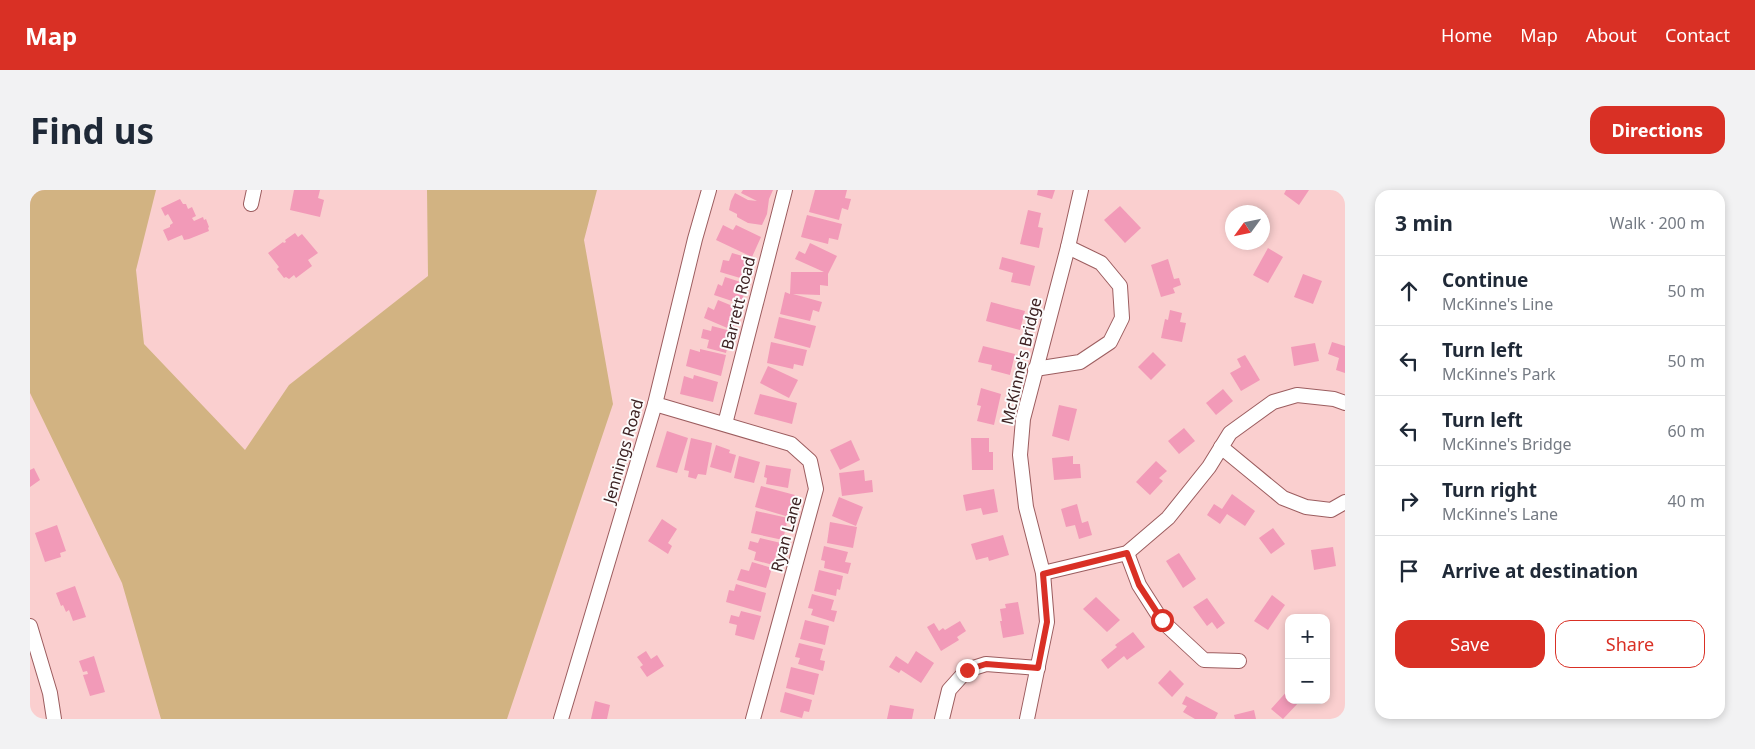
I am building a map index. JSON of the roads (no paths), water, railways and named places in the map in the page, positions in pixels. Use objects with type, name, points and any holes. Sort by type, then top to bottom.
[{"type":"street","points":[[251,204],[254,190]]},
{"type":"street","name":"Jennings Road","points":[[561,719],[655,404],[695,239],[709,190]]},
{"type":"street","name":"Barrett Road","points":[[725,424],[785,190]]},
{"type":"street","name":"McKinne's Bridge","points":[[1027,719],[1047,622],[1043,574],[1026,508],[1020,455],[1023,419],[1081,190]]},
{"type":"street","points":[[1036,368],[1080,362],[1110,342],[1122,318],[1120,286],[1101,263],[1068,247]]},
{"type":"street","points":[[1043,574],[1127,553],[1168,518],[1209,467],[1230,433],[1272,402],[1297,395],[1334,399],[1345,403]]},
{"type":"street","name":"Ryan Lane","points":[[655,404],[791,444],[810,460],[816,489],[753,719]]},
{"type":"street","points":[[1221,447],[1283,498],[1306,508],[1332,510],[1345,502]]},
{"type":"street","points":[[1127,553],[1139,585],[1162,620],[1204,660],[1239,661]]},
{"type":"street","points":[[30,626],[50,693],[54,719]]},
{"type":"street","points":[[942,719],[949,690],[967,670],[986,664],[1038,668]]}]
